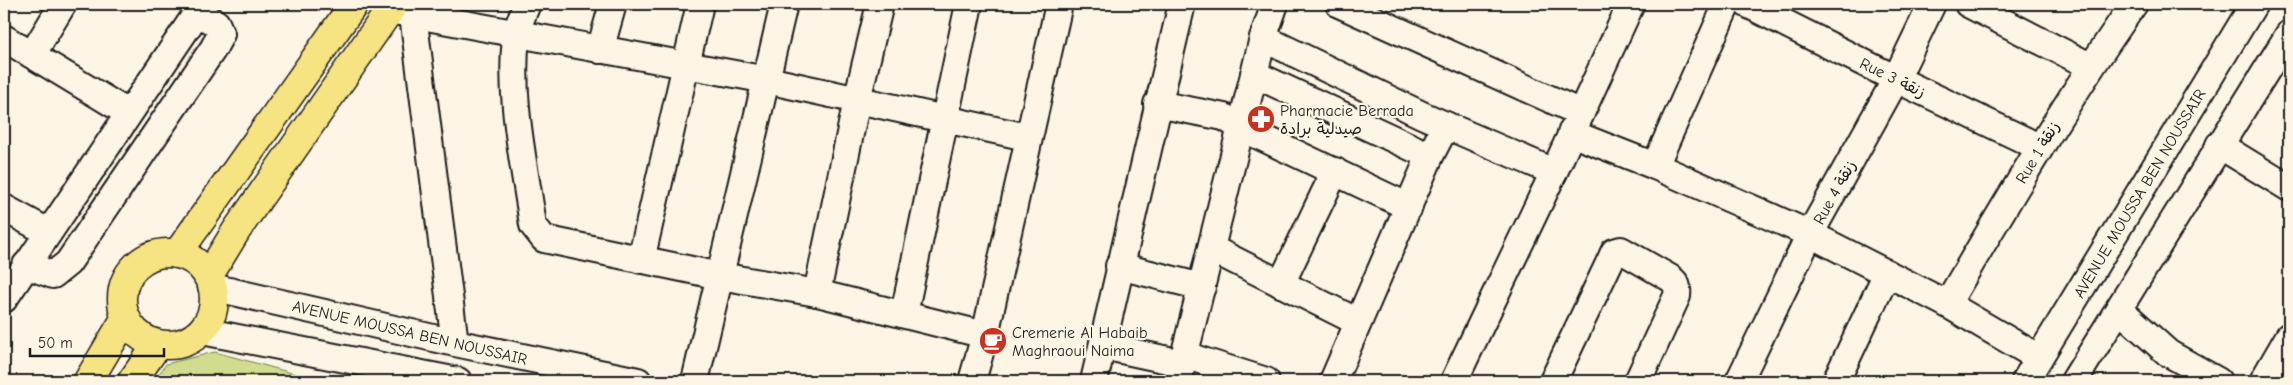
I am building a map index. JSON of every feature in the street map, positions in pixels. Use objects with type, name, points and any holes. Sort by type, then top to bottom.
[{"type":"main road","points":[[177,254],[354,4]]},
{"type":"main road","points":[[210,282],[236,231],[399,9]]},
{"type":"main road","points":[[160,254],[177,254],[195,262],[210,282],[214,302],[210,317],[202,330],[189,340],[174,345],[158,344],[139,335],[125,318],[122,302],[124,286],[132,271],[144,260],[160,254]]},
{"type":"main road","points":[[88,381],[125,318]]},
{"type":"main road","points":[[132,381],[158,344]]},
{"type":"street","points":[[32,55],[63,4]]},
{"type":"street","points":[[526,4],[516,35],[514,81],[517,116],[534,225],[544,239],[720,276],[817,293],[985,335]]},
{"type":"street","points":[[600,50],[613,4]]},
{"type":"street","points":[[641,260],[684,66],[700,4]]},
{"type":"street","points":[[695,381],[784,4]]},
{"type":"street","points":[[817,293],[857,100],[880,4]]},
{"type":"street","points":[[904,314],[969,4]]},
{"type":"street","points":[[972,381],[985,335],[1027,137],[1059,4]]},
{"type":"street","points":[[1181,366],[1212,249],[1263,38],[1275,4]]},
{"type":"street","points":[[1339,4],[1576,123],[1655,166],[1810,234],[1946,304],[2039,358]]},
{"type":"street","points":[[1454,381],[1554,172],[1631,4]]},
{"type":"street","points":[[1655,166],[1727,4]]},
{"type":"street","name":"Rue 3 زنقة","points":[[1747,4],[1896,79],[2039,147]]},
{"type":"street","name":"Rue 4 زنقة","points":[[1739,381],[1810,234],[1896,79],[1932,4]]},
{"type":"street","points":[[1968,4],[2090,66]]},
{"type":"street","name":"Rue 1 زنقة","points":[[1946,304],[2039,147],[2090,66],[2134,4]]},
{"type":"street","name":"AVENUE MOUSSA BEN NOUSSAIR","points":[[2025,381],[2254,4]]},
{"type":"street","points":[[200,8],[216,23],[221,34],[213,49],[68,263],[53,275],[12,281],[48,232],[200,8]]},
{"type":"street","points":[[1094,381],[1157,104],[1181,8]]},
{"type":"street","points":[[455,343],[399,9],[516,35],[767,80],[944,117],[1027,137]]},
{"type":"street","points":[[2074,381],[2289,34]]},
{"type":"street","points":[[4,38],[128,113]]},
{"type":"street","points":[[1263,38],[1446,125],[1554,172]]},
{"type":"street","points":[[1254,74],[1430,156]]},
{"type":"street","points":[[1157,104],[1224,117],[1240,127],[1409,207]]},
{"type":"street","points":[[1333,381],[1430,156],[1446,125]]},
{"type":"street","points":[[2220,145],[2289,188]]},
{"type":"street","points":[[1281,284],[1335,171]]},
{"type":"street","points":[[4,208],[48,232]]},
{"type":"street","points":[[1212,249],[1358,322]]},
{"type":"street","points":[[1553,381],[1614,252],[1620,250],[1676,282],[1678,289],[1677,296],[1638,381]]},
{"type":"street","points":[[1120,266],[1202,287]]},
{"type":"street","points":[[1836,381],[1887,273]]},
{"type":"street","name":"AVENUE MOUSSA BEN NOUSSAIR","points":[[210,282],[455,343],[638,381]]},
{"type":"street","points":[[2118,310],[2168,353],[2218,381]]},
{"type":"street","points":[[202,330],[458,381]]},
{"type":"street","points":[[2263,381],[2289,336]]},
{"type":"street","points":[[1103,346],[1181,366],[1266,381]]},
{"type":"green space","points":[[215,352],[314,379],[313,381],[154,381],[166,364]]},
{"type":"place","name":"Pharmacie Berrada صيدلية برادة","points":[[1261,119]]},
{"type":"place","name":"Cremerie Al Habaib Maghraoui Naima","points":[[993,341]]}]
